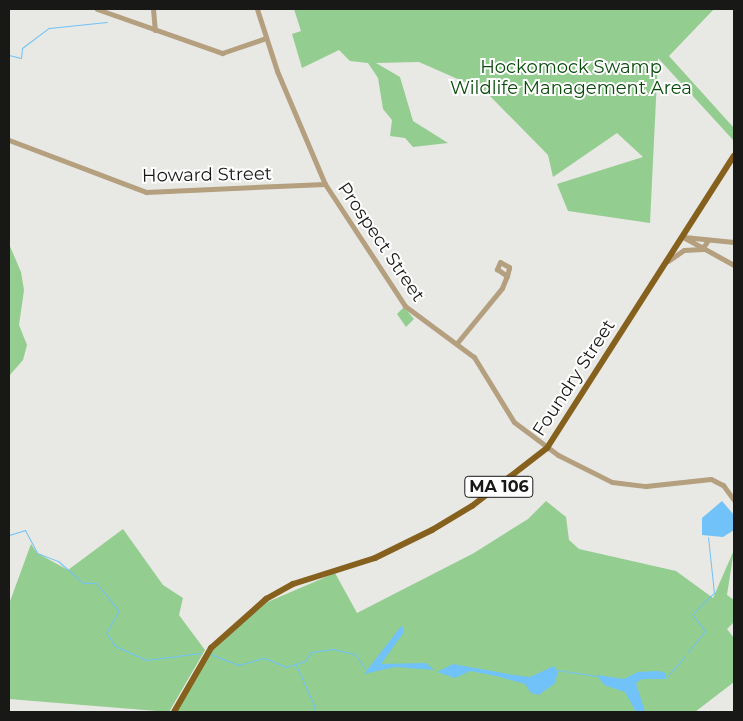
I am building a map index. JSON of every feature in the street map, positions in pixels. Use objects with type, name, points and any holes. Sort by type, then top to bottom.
[{"type":"main road","name":"Foundry Street","points":[[174,712],[211,648],[266,599],[293,584],[375,558],[432,530],[472,506],[547,448],[734,156]]},
{"type":"street","points":[[97,9],[222,53],[266,38]]},
{"type":"street","points":[[153,9],[155,30]]},
{"type":"street","name":"Prospect Street","points":[[257,9],[266,38],[325,184],[409,310],[458,343],[482,365],[512,420],[547,448],[617,484],[646,486],[711,478],[723,485],[734,500]]},
{"type":"street","name":"Howard Street","points":[[9,140],[146,192],[325,184]]},
{"type":"street","points":[[683,237],[734,242]]},
{"type":"street","points":[[683,237],[734,265]]},
{"type":"street","points":[[702,249],[708,240]]},
{"type":"street","points":[[668,261],[684,250],[702,249]]},
{"type":"street","points":[[458,343],[498,295],[507,276]]},
{"type":"green space","name":"Hockomock Swamp Wildlife Management Area","points":[[294,9],[714,9],[669,56],[734,128],[734,141],[658,58],[650,223],[568,211],[557,184],[643,157],[617,133],[553,177],[548,155],[485,91],[419,62],[376,63],[400,77],[413,121],[448,143],[413,147],[405,138],[390,136],[392,120],[383,109],[378,78],[368,63],[350,61],[339,50],[302,68],[292,34],[301,31]]},
{"type":"green space","points":[[9,244],[21,272],[24,290],[19,325],[27,345],[23,360],[9,376]]},
{"type":"green space","points":[[404,307],[414,319],[406,327],[397,314]]},
{"type":"green space","points":[[546,501],[566,517],[569,540],[579,549],[676,571],[713,598],[734,550],[727,595],[734,600],[734,622],[727,629],[734,638],[734,682],[695,712],[176,712],[211,652],[263,604],[335,573],[357,613],[474,553],[528,519]]},
{"type":"green space","points":[[123,529],[163,585],[183,598],[179,615],[205,650],[169,712],[9,699],[9,604],[31,544],[37,553],[68,570]]},
{"type":"water","points":[[722,501],[734,515],[734,530],[723,537],[702,535],[702,518]]},
{"type":"water","points":[[402,625],[404,632],[381,664],[426,663],[434,670],[395,667],[364,674]]},
{"type":"water","points":[[453,664],[530,677],[554,666],[558,672],[555,683],[539,695],[531,693],[525,684],[496,676],[470,671],[455,678],[437,672]]},
{"type":"water","points":[[659,671],[666,673],[665,679],[642,679],[636,683],[645,712],[636,712],[625,692],[604,685],[597,675],[624,679],[638,672]]},
{"type":"waterway","points":[[9,55],[21,58],[22,48],[49,28],[107,22]]},
{"type":"waterway","points":[[9,535],[25,530],[37,553],[58,561],[83,583],[96,583],[119,610],[106,633],[115,646],[146,660],[201,653]]},
{"type":"waterway","points":[[687,653],[705,631],[692,614],[714,593],[708,537]]},
{"type":"waterway","points":[[210,654],[238,665],[265,658],[286,667],[305,661],[311,652],[333,649],[355,654],[365,669]]},
{"type":"waterway","points":[[666,678],[684,657]]},
{"type":"waterway","points":[[296,665],[315,707],[312,712]]},
{"type":"waterway","points":[[557,670],[597,676]]}]
